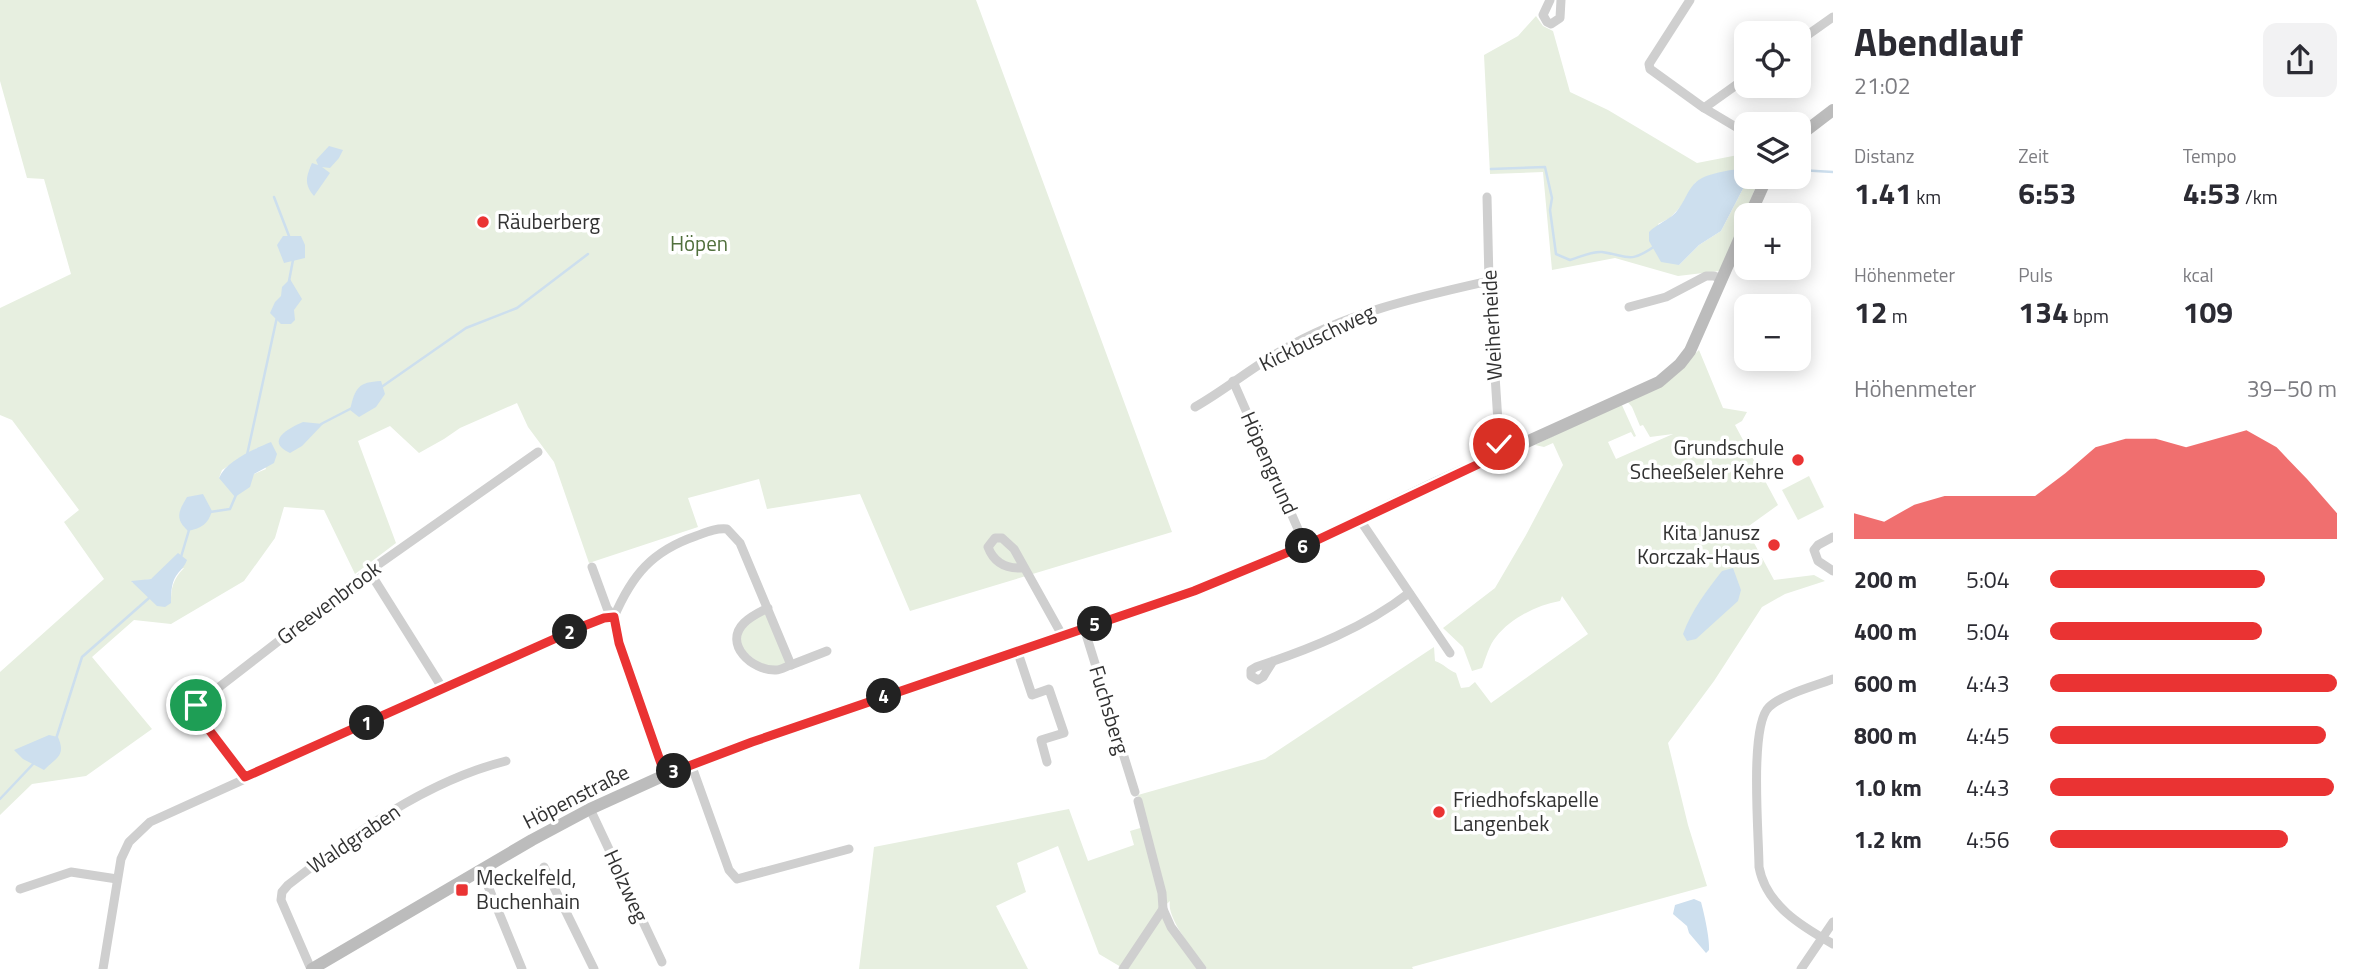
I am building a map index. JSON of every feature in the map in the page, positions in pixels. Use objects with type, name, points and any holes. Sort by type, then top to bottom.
[{"type":"main road","points":[[1811,127],[1833,110]]},
{"type":"main road","name":"Höpenstraße","points":[[311,969],[481,869],[590,809],[665,775],[1017,650],[1194,591],[1305,545],[1647,387],[1667,376],[1690,351],[1734,252]]},
{"type":"street","points":[[1550,0],[1543,15],[1551,24],[1560,18],[1560,0]]},
{"type":"street","points":[[1690,0],[1649,64],[1654,74],[1734,126]]},
{"type":"street","points":[[1811,33],[1833,17]]},
{"type":"street","points":[[1704,108],[1734,87]]},
{"type":"street","name":"Weiherheide","points":[[1488,197],[1489,281],[1502,453]]},
{"type":"street","points":[[1629,307],[1666,297],[1706,276],[1722,279]]},
{"type":"street","name":"Kickbuschweg","points":[[1195,407],[1282,349],[1329,327],[1388,304],[1489,281]]},
{"type":"street","name":"Höpengrund","points":[[1233,381],[1305,545]]},
{"type":"street","name":"Greevenbrook","points":[[245,777],[197,714],[196,705],[369,571],[538,452]]},
{"type":"street","points":[[1360,520],[1450,653]]},
{"type":"street","points":[[614,617],[631,586],[652,558],[676,543],[718,528],[727,529],[740,542],[792,665]]},
{"type":"street","points":[[1833,537],[1814,550],[1818,561],[1833,571]]},
{"type":"street","points":[[592,567],[607,608],[614,617],[619,643],[665,775]]},
{"type":"street","points":[[1023,568],[1062,635]]},
{"type":"street","points":[[369,571],[443,689]]},
{"type":"street","points":[[1273,661],[1340,634],[1373,617],[1409,593]]},
{"type":"street","points":[[768,608],[742,624],[737,643],[743,657],[764,668],[777,670],[827,651]]},
{"type":"street","points":[[103,969],[124,851],[140,830],[150,822],[581,627],[614,617]]},
{"type":"street","name":"Fuchsberg","points":[[1084,628],[1137,796],[1162,893],[1163,909],[1171,927],[1202,969]]},
{"type":"street","points":[[1017,650],[1032,695],[1049,689],[1064,733],[1041,740],[1047,762]]},
{"type":"street","points":[[1833,679],[1770,706],[1761,718],[1757,739],[1759,867],[1763,882],[1776,904],[1833,944]]},
{"type":"street","name":"Waldgraben","points":[[311,969],[281,900],[282,892],[288,885],[362,828],[389,812],[482,767],[506,761]]},
{"type":"street","points":[[691,764],[729,870],[737,878],[849,849]]},
{"type":"street","name":"Holzweg","points":[[590,809],[662,962]]},
{"type":"street","points":[[544,867],[594,969]]},
{"type":"street","points":[[481,869],[522,969]]},
{"type":"street","points":[[20,889],[71,872],[117,879]]},
{"type":"street","points":[[1123,969],[1163,909]]},
{"type":"street","points":[[1801,969],[1833,922]]},
{"type":"green space","name":"Höpen","points":[[0,0],[976,0],[1172,532],[910,611],[860,494],[767,509],[759,479],[688,498],[698,527],[589,563],[554,462],[528,427],[517,403],[460,428],[419,453],[390,426],[358,441],[396,543],[355,574],[324,510],[284,507],[275,538],[244,581],[171,624],[134,620],[92,657],[152,729],[86,776],[32,784],[0,815],[0,672],[104,579],[64,522],[79,510],[12,420],[0,415],[0,308],[71,274],[44,179],[27,178],[0,81]],"holes":[[[257,448],[266,469],[254,474],[219,478],[222,470]],[[184,568],[173,584],[171,602],[132,582]]]},
{"type":"green space","points":[[1536,16],[1543,26],[1553,31],[1570,92],[1608,110],[1697,163],[1734,156],[1734,170],[1708,176],[1695,183],[1683,204],[1670,218],[1658,224],[1679,265],[1699,245],[1721,231],[1734,206],[1734,238],[1720,271],[1678,276],[1615,258],[1552,270],[1543,172],[1490,174],[1484,55],[1518,36]]},
{"type":"green space","points":[[1743,189],[1755,189],[1749,203],[1736,203]]},
{"type":"green space","points":[[1699,350],[1723,408],[1747,412],[1742,421],[1735,425],[1778,505],[1746,528],[1774,580],[1814,575],[1825,581],[1785,594],[1762,607],[1714,681],[1668,743],[1688,825],[1707,886],[1412,967],[1413,969],[1207,969],[1177,926],[1170,901],[1160,910],[1121,967],[1099,954],[1058,846],[1017,863],[1026,892],[996,906],[1028,969],[859,969],[874,847],[1069,809],[1088,861],[1134,845],[1130,831],[1147,826],[1138,795],[1265,759],[1434,647],[1435,661],[1456,673],[1461,688],[1469,687],[1475,682],[1491,703],[1588,634],[1562,596],[1560,601],[1534,609],[1509,624],[1494,640],[1482,668],[1472,671],[1463,647],[1443,628],[1495,588],[1563,465],[1553,443],[1544,447],[1535,445],[1621,403],[1636,436],[1631,432],[1608,442],[1616,459],[1673,434],[1650,437],[1643,425],[1640,426],[1626,400],[1685,363]]},
{"type":"green space","points":[[1809,476],[1824,507],[1798,520],[1782,490]]},
{"type":"green space","points":[[768,609],[791,665],[764,668],[739,646],[743,624]]},
{"type":"green space","points":[[1162,917],[1197,969],[1128,969]]},
{"type":"water","points":[[329,146],[343,150],[330,168],[322,167],[330,173],[314,196],[307,184],[308,172],[312,163],[318,165],[316,160]]},
{"type":"water","points":[[1734,169],[1734,189],[1743,189],[1721,231],[1699,245],[1679,265],[1661,262],[1649,241],[1649,232],[1676,212],[1694,184],[1711,174]]},
{"type":"water","points":[[283,236],[301,236],[305,245],[305,258],[284,263],[277,245]]},
{"type":"water","points":[[290,279],[302,299],[294,310],[295,320],[291,324],[281,324],[270,313],[281,296],[282,287]]},
{"type":"water","points":[[381,381],[385,394],[376,407],[359,417],[350,410],[356,391],[362,385]]},
{"type":"water","points":[[303,422],[323,424],[302,446],[290,453],[279,444],[279,440],[286,431]]},
{"type":"water","points":[[271,442],[277,454],[274,463],[254,474],[250,487],[235,497],[219,478],[228,466],[241,456]]},
{"type":"water","points":[[203,494],[212,511],[204,525],[188,531],[179,515],[182,507],[187,497]]},
{"type":"water","points":[[178,553],[187,560],[173,582],[171,603],[165,607],[157,606],[131,581],[151,579]]},
{"type":"water","points":[[1733,568],[1741,590],[1738,601],[1696,639],[1687,641],[1683,634],[1700,601],[1722,571]]},
{"type":"water","points":[[49,735],[58,737],[61,752],[44,770],[23,759],[14,750]]},
{"type":"water","points":[[1694,899],[1701,902],[1705,919],[1709,945],[1706,953],[1689,933],[1687,926],[1673,914],[1675,905]]},
{"type":"waterway","points":[[1491,169],[1545,167],[1552,198],[1550,210],[1556,254],[1570,260],[1598,252],[1634,257],[1655,246]]},
{"type":"waterway","points":[[1811,171],[1833,172]]},
{"type":"waterway","points":[[274,197],[289,236]]},
{"type":"waterway","points":[[380,388],[466,328],[517,308],[588,254]]},
{"type":"waterway","points":[[289,281],[293,260]]},
{"type":"waterway","points":[[247,455],[277,317]]},
{"type":"waterway","points":[[321,424],[352,408]]},
{"type":"waterway","points":[[210,512],[230,509],[236,495]]},
{"type":"waterway","points":[[181,557],[189,530]]},
{"type":"waterway","points":[[56,739],[82,657],[149,598]]},
{"type":"waterway","points":[[0,799],[35,762]]},
{"type":"place","name":"Räuberberg","points":[[483,222]]},
{"type":"place","name":"Grundschule Scheeßeler Kehre","points":[[1798,460]]},
{"type":"place","name":"Kita Janusz Korczak-Haus","points":[[1774,545]]},
{"type":"place","name":"Friedhofskapelle Langenbek","points":[[1439,812]]},
{"type":"place","name":"Meckelfeld, Buchenhain","points":[[462,890]]},
{"type":"route","points":[[196,705],[197,714],[245,777],[581,627],[614,617],[619,643],[665,775],[752,742],[1194,591],[1313,542],[1502,453],[1499,444]]}]
